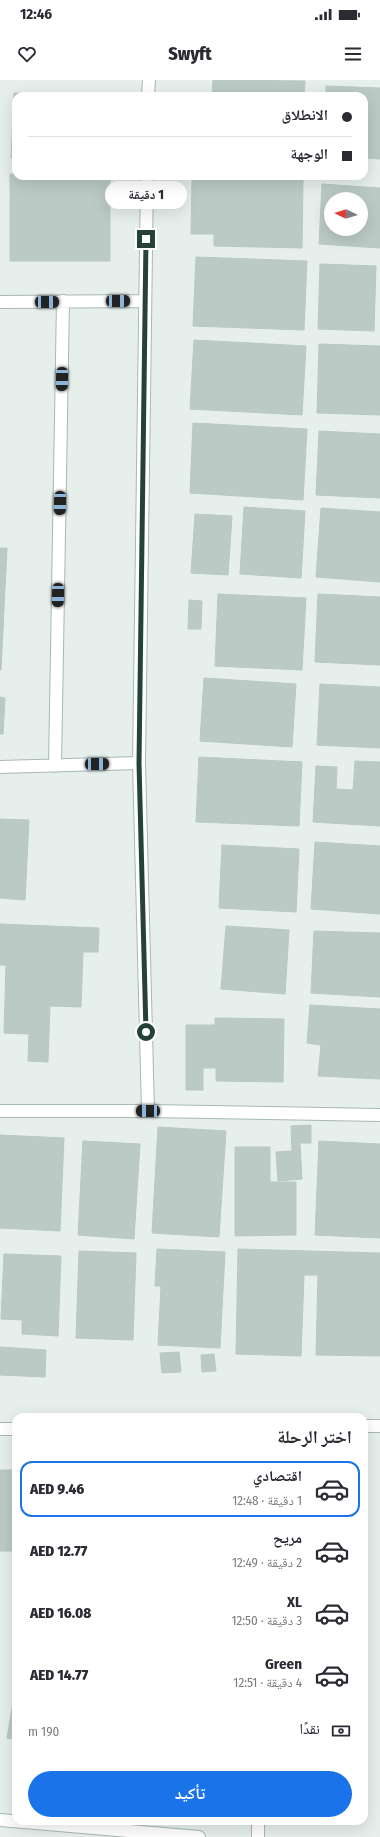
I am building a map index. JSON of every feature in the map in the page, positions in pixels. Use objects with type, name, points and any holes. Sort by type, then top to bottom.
[{"type":"street","points":[[148,92],[149,80]]},
{"type":"street","points":[[147,180],[139,763],[148,1111]]},
{"type":"street","points":[[55,766],[63,301]]},
{"type":"street","points":[[0,302],[145,301]]},
{"type":"street","points":[[0,767],[139,763]]},
{"type":"street","points":[[0,1111],[148,1111],[380,1115]]},
{"type":"street","points":[[368,1426],[380,1426]]},
{"type":"street","points":[[0,1429],[12,1429]]},
{"type":"street","points":[[0,1820],[12,1821]]},
{"type":"street","points":[[59,1825],[199,1837]]},
{"type":"street","points":[[258,1825],[258,1837]]},
{"type":"building","points":[[213,80],[305,81],[304,92],[212,92]]},
{"type":"building","points":[[326,86],[380,88],[380,159],[368,158],[368,92],[326,92]]},
{"type":"building","points":[[12,136],[12,158],[11,158]]},
{"type":"building","points":[[10,174],[12,174],[12,180],[110,180],[110,261],[10,261]]},
{"type":"building","points":[[192,180],[303,180],[302,248],[214,246],[214,234],[191,234]]},
{"type":"building","points":[[322,184],[380,188],[380,248],[319,244]]},
{"type":"building","points":[[196,257],[307,261],[304,330],[193,326]]},
{"type":"building","points":[[320,264],[376,266],[374,331],[318,329]]},
{"type":"building","points":[[194,340],[306,346],[302,415],[190,409]]},
{"type":"building","points":[[319,344],[380,346],[380,415],[317,413]]},
{"type":"building","points":[[193,423],[307,429],[303,500],[190,493]]},
{"type":"building","points":[[319,431],[380,434],[380,498],[316,495]]},
{"type":"building","points":[[244,507],[305,511],[301,578],[240,574]]},
{"type":"building","points":[[321,508],[380,512],[380,582],[316,577]]},
{"type":"building","points":[[195,514],[232,516],[228,575],[191,573]]},
{"type":"building","points":[[0,548],[7,548],[1,670],[0,670]]},
{"type":"building","points":[[218,594],[306,598],[302,670],[215,666]]},
{"type":"building","points":[[318,594],[380,597],[380,665],[315,662]]},
{"type":"building","points":[[189,600],[202,601],[201,629],[188,629]]},
{"type":"building","points":[[204,678],[296,684],[292,747],[200,741]]},
{"type":"building","points":[[320,684],[380,687],[380,748],[317,745]]},
{"type":"building","points":[[0,697],[5,698],[3,734],[0,734]]},
{"type":"building","points":[[199,757],[302,762],[299,826],[196,822]]},
{"type":"building","points":[[355,761],[380,762],[380,826],[313,822],[316,766],[337,767],[336,789],[353,790]]},
{"type":"building","points":[[0,819],[29,820],[25,900],[0,898]]},
{"type":"building","points":[[315,842],[380,846],[380,914],[311,909]]},
{"type":"building","points":[[222,845],[299,849],[296,912],[219,908]]},
{"type":"building","points":[[0,924],[99,928],[98,952],[83,952],[81,1007],[50,1006],[48,1062],[28,1061],[29,1034],[4,1033],[6,965],[0,965]]},
{"type":"building","points":[[226,926],[289,930],[285,994],[221,989]]},
{"type":"building","points":[[314,931],[380,933],[380,997],[311,993]]},
{"type":"building","points":[[310,1005],[380,1009],[380,1079],[318,1076],[321,1045],[307,1043]]},
{"type":"building","points":[[215,1018],[284,1019],[283,1082],[216,1081],[216,1068],[203,1068],[203,1090],[186,1090],[186,1025],[215,1025]]},
{"type":"building","points":[[311,1125],[311,1143],[300,1143],[302,1179],[278,1181],[276,1152],[292,1151],[291,1126]]},
{"type":"building","points":[[158,1127],[226,1131],[219,1237],[152,1233]]},
{"type":"building","points":[[0,1135],[64,1138],[60,1231],[0,1228]]},
{"type":"building","points":[[83,1141],[140,1144],[134,1239],[78,1235]]},
{"type":"building","points":[[319,1141],[380,1144],[380,1238],[315,1235]]},
{"type":"building","points":[[235,1147],[270,1147],[270,1182],[296,1182],[296,1235],[235,1236]]},
{"type":"building","points":[[157,1249],[225,1252],[220,1348],[158,1345],[161,1286],[155,1286]]},
{"type":"building","points":[[238,1249],[380,1253],[380,1356],[316,1355],[318,1275],[304,1275],[301,1356],[236,1354]]},
{"type":"building","points":[[79,1251],[136,1253],[133,1340],[76,1338]]},
{"type":"building","points":[[4,1254],[61,1256],[58,1336],[22,1334],[22,1320],[1,1319]]},
{"type":"building","points":[[0,1347],[46,1350],[45,1377],[0,1375]]},
{"type":"building","points":[[179,1352],[181,1372],[162,1373],[160,1353]]},
{"type":"building","points":[[214,1354],[216,1371],[202,1372],[201,1355]]},
{"type":"building","points":[[0,1470],[12,1470],[12,1551],[0,1551]]},
{"type":"building","points":[[12,1709],[12,1739],[7,1738]]},
{"type":"route","points":[[146,239],[139,763],[146,1032]]}]
